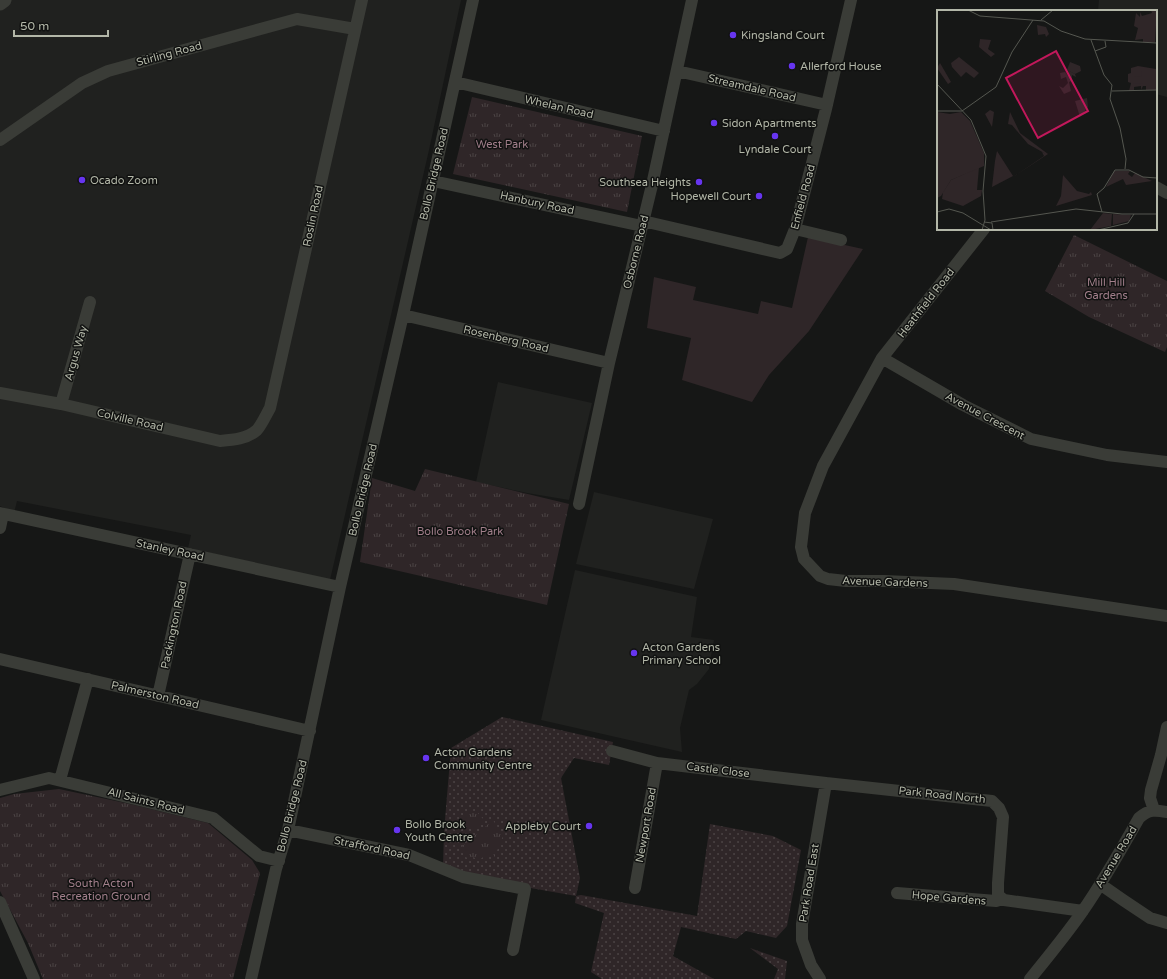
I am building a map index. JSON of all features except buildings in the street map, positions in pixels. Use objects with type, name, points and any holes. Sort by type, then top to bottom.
[{"type":"street","points":[[0,2],[4,0]]},
{"type":"street","name":"Roslin Road","points":[[258,429],[270,408],[362,0]]},
{"type":"street","name":"Bollo Bridge Road","points":[[251,979],[274,876],[288,830],[340,587],[403,315],[473,0]]},
{"type":"street","name":"Osborne Road","points":[[579,504],[642,223],[653,198],[664,131],[692,0]]},
{"type":"street","name":"Enfield Road","points":[[642,223],[780,253],[787,249],[795,229],[852,0]]},
{"type":"street","name":"Stirling Road","points":[[0,140],[82,83],[108,71],[297,19],[355,30]]},
{"type":"street","name":"Streamdale Road","points":[[676,71],[827,105]]},
{"type":"street","name":"Whelan Road","points":[[455,82],[664,131]]},
{"type":"street","name":"Hanbury Road","points":[[433,181],[642,223]]},
{"type":"street","points":[[1157,187],[1167,192]]},
{"type":"street","points":[[795,229],[841,240]]},
{"type":"street","name":"Heathfield Road","points":[[871,379],[882,358],[983,230]]},
{"type":"street","name":"Argus Way","points":[[62,404],[90,302]]},
{"type":"street","name":"Rosenberg Road","points":[[403,315],[610,363]]},
{"type":"street","name":"Avenue Crescent","points":[[882,358],[963,406],[1030,439],[1107,456],[1167,462]]},
{"type":"street","name":"Avenue Gardens","points":[[871,379],[823,466],[805,513],[801,547],[804,559],[820,576],[828,579],[846,581],[954,584],[1167,616]]},
{"type":"street","name":"Colville Road","points":[[0,393],[62,404],[220,441],[237,440],[252,434],[258,429]]},
{"type":"street","points":[[0,528],[2,513]]},
{"type":"street","name":"Stanley Road","points":[[2,513],[340,587]]},
{"type":"street","name":"Packington Road","points":[[158,696],[190,554]]},
{"type":"street","name":"Palmerston Road","points":[[0,659],[310,731]]},
{"type":"street","points":[[60,780],[88,679]]},
{"type":"street","points":[[1167,727],[1150,798],[1154,810],[1167,812]]},
{"type":"street","name":"Castle Close","points":[[612,751],[657,763],[826,784]]},
{"type":"street","name":"Newport Road","points":[[635,888],[657,763]]},
{"type":"street","name":"All Saints Road","points":[[0,790],[49,778],[213,818],[259,856],[279,861]]},
{"type":"street","name":"Park Road North","points":[[826,784],[992,801],[999,808],[1003,817],[998,883],[998,895],[1002,899]]},
{"type":"street","name":"Park Road East","points":[[820,979],[811,965],[802,940],[802,924],[826,784]]},
{"type":"street","name":"Avenue Road","points":[[1030,979],[1083,911],[1139,818],[1144,813],[1154,810]]},
{"type":"street","name":"Strafford Road","points":[[288,830],[409,854],[463,877],[525,889],[513,950]]},
{"type":"street","points":[[1100,884],[1150,918],[1167,923]]},
{"type":"street","name":"Hope Gardens","points":[[896,893],[996,901],[1002,899]]},
{"type":"street","points":[[1002,899],[1083,911]]},
{"type":"street","points":[[0,902],[34,979]]},
{"type":"shaded area","points":[[0,0],[461,0],[429,150],[330,580],[188,548],[191,535],[17,501],[14,513],[0,506]]},
{"type":"shaded area","points":[[1099,0],[1167,0],[1167,97],[1157,94],[1157,10],[1098,10]]},
{"type":"shaded area","points":[[498,382],[592,403],[569,500],[476,482]]},
{"type":"shaded area","points":[[594,492],[713,519],[694,589],[576,564]]},
{"type":"shaded area","name":"Acton Gardens Primary School","points":[[575,570],[697,597],[691,637],[714,640],[709,669],[697,684],[689,690],[680,728],[682,752],[541,720]]},
{"type":"green space","name":"West Park","points":[[472,97],[642,136],[627,212],[453,174]]},
{"type":"green space","name":"Mill Hill Gardens","points":[[1074,235],[1167,281],[1167,347],[1165,352],[1089,317],[1045,291]]},
{"type":"green space","points":[[808,237],[863,249],[809,331],[769,375],[752,402],[682,380],[691,338],[647,328],[654,277],[696,287],[693,300],[758,314],[761,301],[792,308]]},
{"type":"green space","name":"Bollo Brook Park","points":[[425,469],[569,504],[547,605],[360,562],[372,478],[415,491]]},
{"type":"green space","points":[[502,717],[613,742],[609,765],[574,758],[561,778],[580,878],[576,896],[463,876],[443,867],[444,832],[451,748]]},
{"type":"green space","name":"South Acton Recreation Ground","points":[[59,789],[208,823],[252,860],[260,873],[233,979],[43,979],[28,943],[0,891],[0,798],[14,794]]},
{"type":"green space","points":[[476,811],[484,820],[475,829],[465,826],[463,815]]},
{"type":"green space","points":[[493,820],[503,836],[494,858],[486,855],[479,860],[473,857],[467,858],[459,849]]},
{"type":"green space","points":[[710,824],[773,836],[801,850],[787,926],[776,938],[746,931],[736,939],[681,927],[673,956],[714,979],[602,979],[591,972],[604,913],[575,903],[576,896],[581,895],[697,916]]},
{"type":"green space","points":[[750,948],[787,961],[785,979],[774,979],[778,969]]},
{"type":"place","name":"Kingsland Court","points":[[733,35]]},
{"type":"place","name":"Allerford House","points":[[792,66]]},
{"type":"place","name":"Sidon Apartments","points":[[714,123]]},
{"type":"place","name":"Lyndale Court","points":[[775,136]]},
{"type":"place","name":"Ocado Zoom","points":[[82,180]]},
{"type":"place","name":"Southsea Heights","points":[[699,182]]},
{"type":"place","name":"Hopewell Court","points":[[759,196]]},
{"type":"place","name":"Acton Gardens Primary School","points":[[634,653]]},
{"type":"place","name":"Acton Gardens Community Centre","points":[[426,758]]},
{"type":"place","name":"Appleby Court","points":[[589,826]]},
{"type":"place","name":"Bollo Brook Youth Centre","points":[[397,830]]}]
